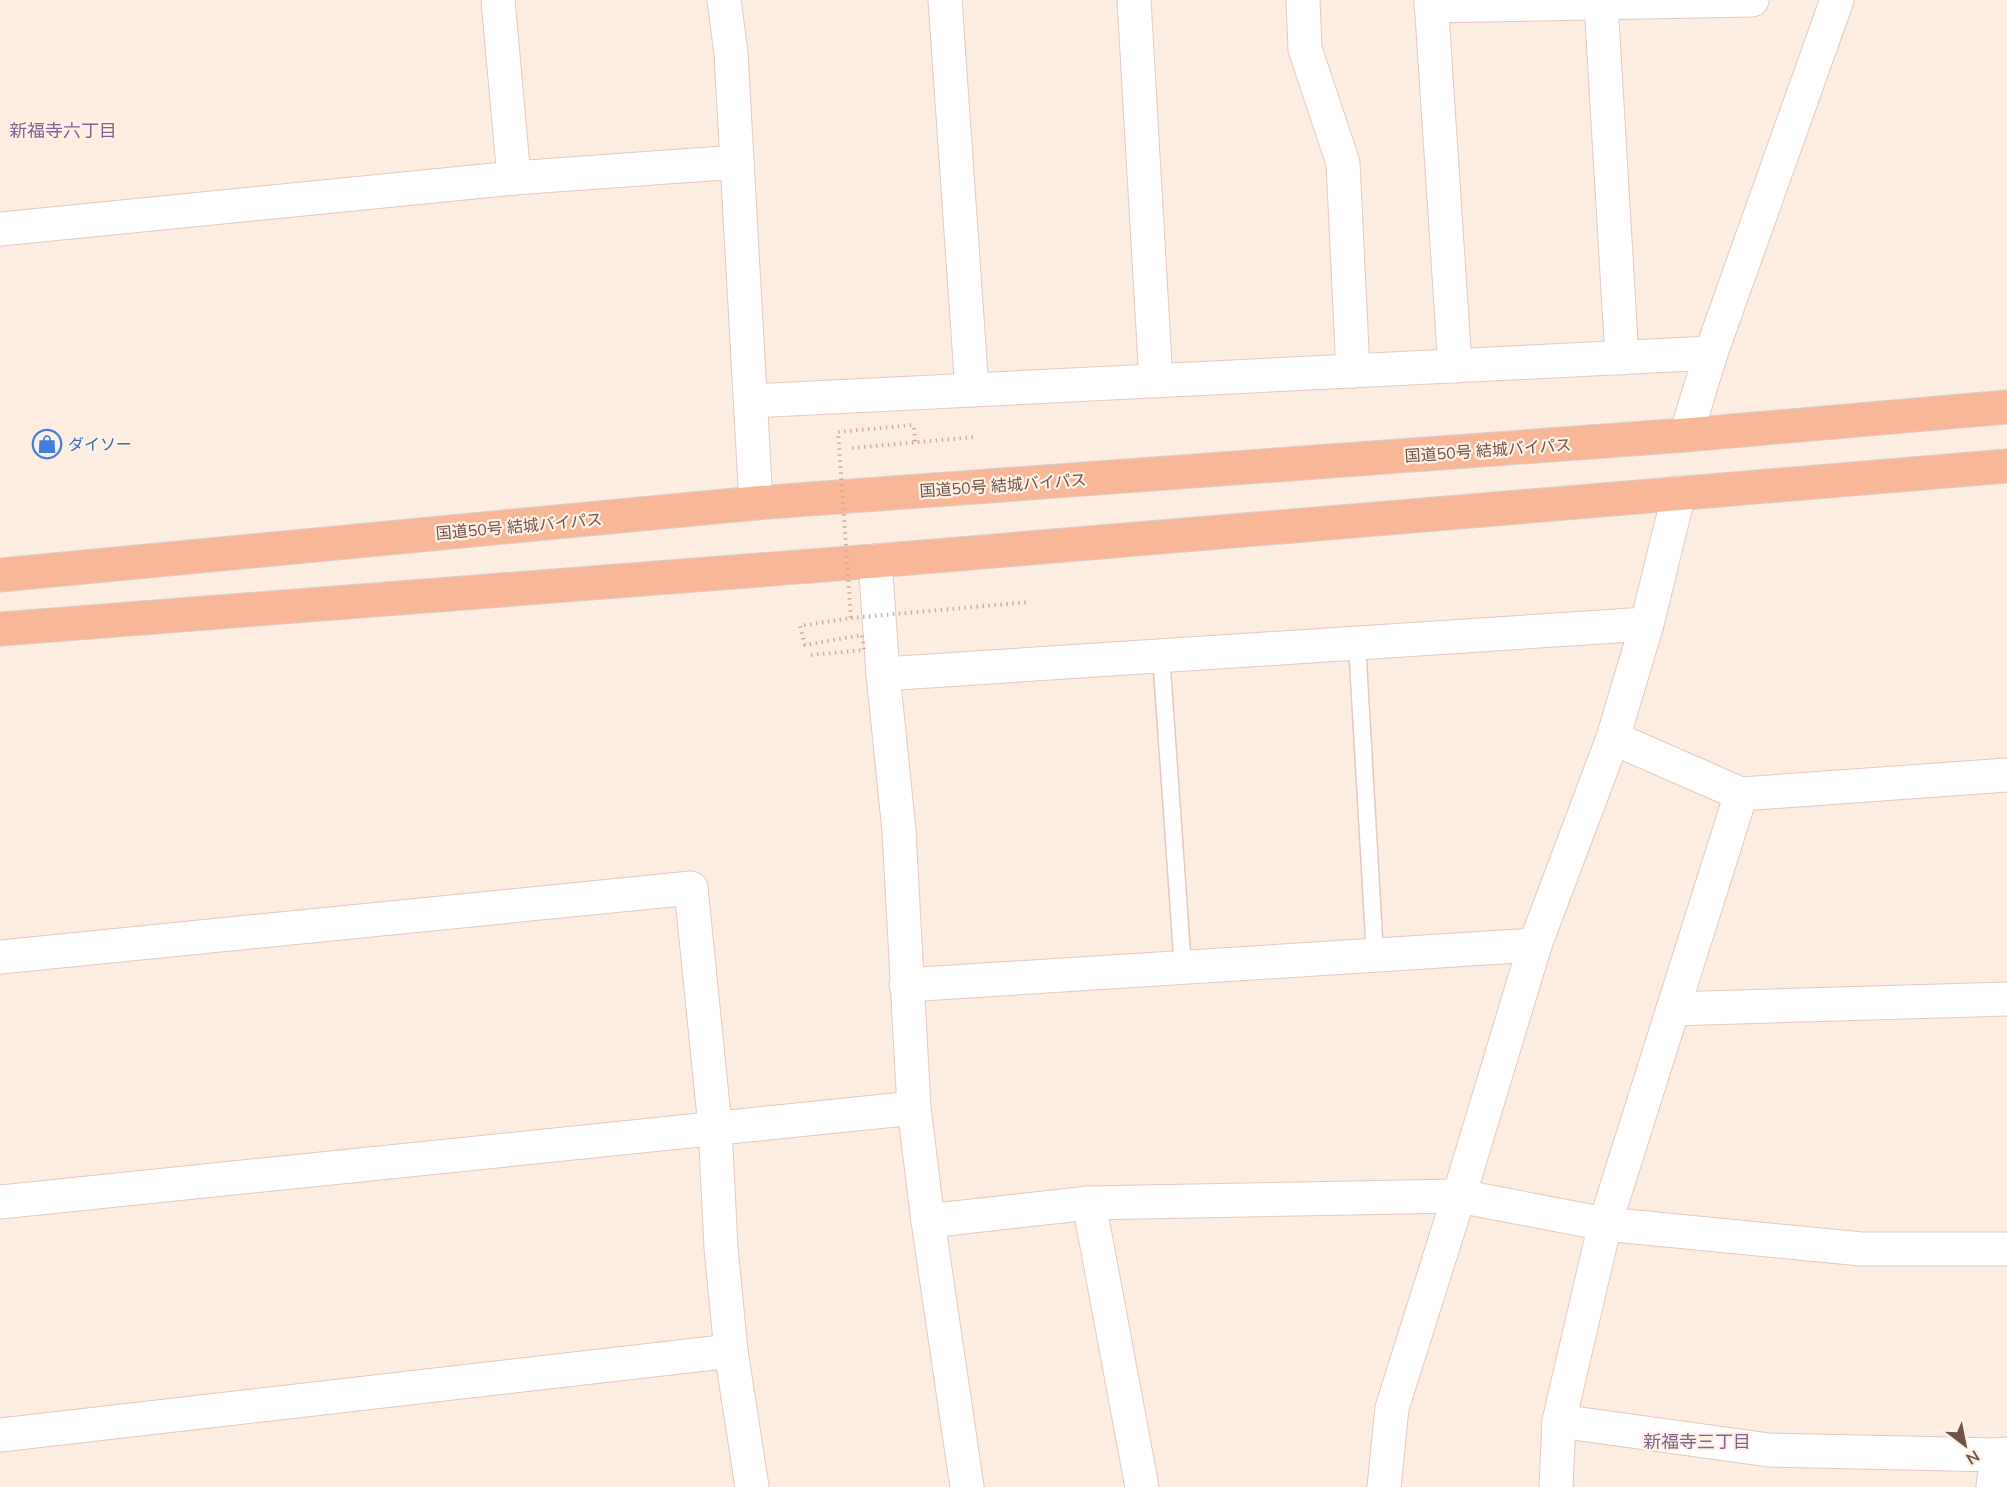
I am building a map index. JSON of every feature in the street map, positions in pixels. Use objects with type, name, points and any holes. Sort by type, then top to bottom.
[{"type":"highway","name":"国道50号 結城バイパス","points":[[0,575],[756,503],[1686,435],[2007,407]]},
{"type":"highway","points":[[0,629],[875,561],[2007,466]]},
{"type":"street","points":[[498,0],[514,178]]},
{"type":"street","points":[[724,0],[731,53],[756,503]]},
{"type":"street","points":[[945,0],[972,390]]},
{"type":"street","points":[[1134,0],[1156,381]]},
{"type":"street","points":[[1304,0],[1305,49],[1343,163],[1353,371]]},
{"type":"street","points":[[1455,366],[1431,3],[1752,0]]},
{"type":"street","points":[[1686,435],[1711,353],[1837,0]]},
{"type":"street","points":[[1601,3],[1622,358]]},
{"type":"street","points":[[0,229],[514,178],[737,162]]},
{"type":"street","points":[[752,400],[1711,353]]},
{"type":"street","points":[[1384,1487],[1392,1408],[1535,945],[1613,738],[1647,624],[1679,493]]},
{"type":"street","points":[[875,561],[883,674],[899,831],[914,1108],[967,1487]]},
{"type":"street","points":[[883,674],[1647,624]]},
{"type":"street","points":[[1613,738],[1742,794],[2007,775]]},
{"type":"street","points":[[1556,1487],[1559,1421],[1605,1224],[1742,794]]},
{"type":"street","points":[[0,957],[691,888],[715,1128],[721,1248],[731,1352],[752,1487]]},
{"type":"street","points":[[906,985],[1535,945]]},
{"type":"street","points":[[1673,1009],[2007,999]]},
{"type":"street","points":[[0,1202],[914,1108]]},
{"type":"street","points":[[928,1221],[1089,1203],[1459,1196],[1605,1224],[1860,1249],[2007,1249]]},
{"type":"street","points":[[1089,1203],[1142,1487]]},
{"type":"street","points":[[0,1435],[731,1352]]},
{"type":"street","points":[[1559,1421],[1768,1450],[2002,1454],[1993,1487]]},
{"type":"lane","points":[[1357,643],[1375,955]]},
{"type":"lane","points":[[1161,655],[1183,968]]},
{"type":"path","points":[[851,618],[838,432],[913,425],[915,442]]},
{"type":"path","points":[[852,448],[975,437]]},
{"type":"path","points":[[811,654],[864,650],[862,635],[805,645],[800,626],[851,618],[1029,602]]},
{"type":"place","name":"ダイソー","points":[[47,444]]},
{"type":"district","name":"新福寺六丁目","points":[[63,130]]},
{"type":"district","name":"新福寺三丁目","points":[[1697,1441]]}]
